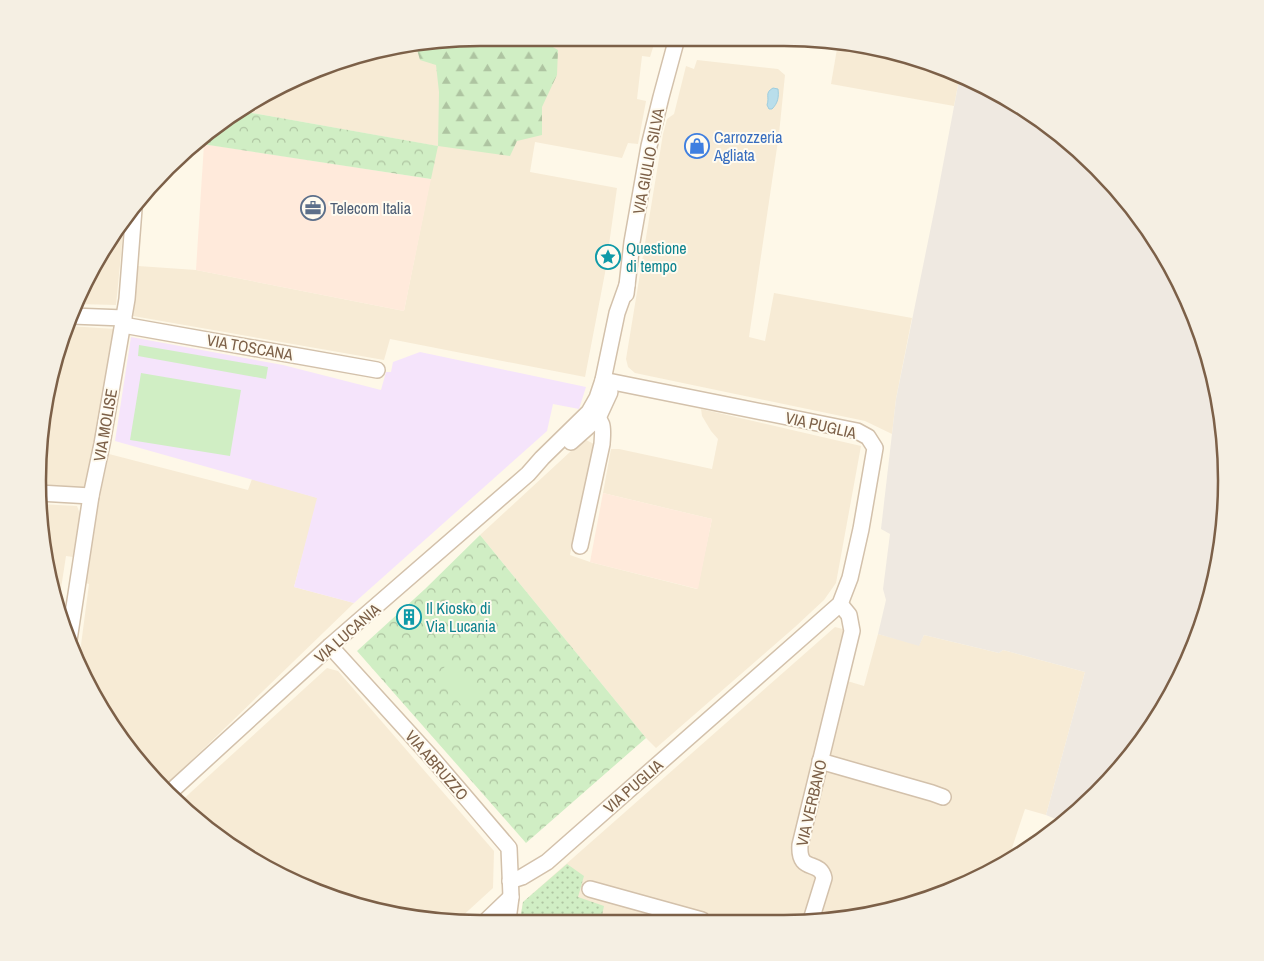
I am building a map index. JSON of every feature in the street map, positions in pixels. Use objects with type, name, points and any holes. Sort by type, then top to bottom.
[{"type":"street","name":"VIA GIULIO SILVA","points":[[593,415],[611,390],[608,380],[625,315],[632,242],[649,146],[676,46]]},
{"type":"street","name":"VIA MOLISE","points":[[71,626],[91,496],[127,299],[133,220]]},
{"type":"street","name":"VIA TOSCANA","points":[[78,317],[123,321],[377,370]]},
{"type":"street","name":"VIA PUGLIA","points":[[510,881],[522,877],[547,862],[840,604],[850,578],[864,511],[875,448],[868,437],[857,431],[608,380]]},
{"type":"street","points":[[580,546],[602,444],[603,427],[593,415]]},
{"type":"street","name":"VIA LUCANIA","points":[[174,789],[330,646],[528,474],[549,462],[593,415]]},
{"type":"street","points":[[46,493],[91,496]]},
{"type":"street","name":"VIA VERBANO","points":[[813,914],[824,878],[820,870],[802,860],[800,845],[852,631],[849,615],[840,604]]},
{"type":"street","name":"VIA ABRUZZO","points":[[330,646],[432,758],[509,848],[511,897],[509,915]]},
{"type":"street","points":[[820,761],[924,790],[943,798]]},
{"type":"street","points":[[590,889],[684,915]]},
{"type":"street","points":[[492,915],[511,897]]},
{"type":"shaded area","points":[[480,46],[653,46],[650,57],[642,56],[637,99],[646,101],[638,144],[628,143],[622,158],[535,142],[530,172],[617,188],[605,273],[585,377],[390,339],[384,360],[133,316],[138,266],[196,270],[404,311],[437,146],[249,112],[288,91],[341,69],[368,61],[424,50]]},
{"type":"shaded area","points":[[837,50],[896,61],[958,83],[954,106],[831,84]]},
{"type":"shaded area","points":[[697,60],[778,69],[785,75],[779,134],[749,337],[765,341],[774,293],[912,318],[896,399],[892,434],[865,421],[635,373],[628,367],[626,359],[663,134],[667,119],[674,114],[686,66],[694,69]]},
{"type":"shaded area","points":[[958,83],[1001,104],[1048,136],[1091,173],[1128,216],[1160,263],[1185,314],[1203,368],[1209,396],[1217,452],[1217,509],[1209,565],[1195,620],[1173,673],[1145,722],[1091,788],[1055,819],[1046,815],[1085,672],[1003,650],[999,653],[924,635],[919,646],[878,634],[886,600],[883,589],[890,534],[881,529],[896,399]]},
{"type":"shaded area","name":"Telecom Italia","points":[[206,144],[431,179],[404,311],[196,270],[204,146]]},
{"type":"shaded area","points":[[123,234],[116,305],[84,304],[104,263]]},
{"type":"shaded area","points":[[74,326],[115,329],[86,488],[46,485],[47,452],[55,396],[61,368]]},
{"type":"shaded area","points":[[131,337],[283,365],[381,390],[386,372],[391,372],[393,362],[420,352],[586,387],[579,409],[553,404],[547,431],[354,603],[294,587],[317,498],[115,441]]},
{"type":"shaded area","points":[[701,409],[861,446],[836,583],[824,600],[795,627],[656,748],[480,535],[584,439],[594,444],[570,555],[590,562],[697,589],[712,519],[603,493],[611,449],[619,449],[712,469],[718,439],[702,416]]},
{"type":"shaded area","points":[[109,454],[248,490],[252,479],[318,498],[294,587],[354,603],[168,783],[119,722],[104,698],[80,650],[89,584],[82,582],[87,577],[98,504]]},
{"type":"shaded area","points":[[603,493],[712,519],[698,589],[590,562]]},
{"type":"shaded area","points":[[47,504],[77,506],[80,514],[73,557],[66,556],[61,591],[50,537]]},
{"type":"shaded area","points":[[835,627],[847,630],[794,856],[819,873],[809,914],[709,915],[588,882],[585,895],[658,915],[521,915],[523,902]]},
{"type":"shaded area","points":[[878,634],[919,645],[924,635],[999,653],[1003,650],[1085,672],[1046,815],[1025,809],[1011,851],[976,870],[923,892],[868,906],[817,913],[830,868],[807,859],[803,851],[844,680],[864,686]]},
{"type":"shaded area","points":[[327,668],[338,671],[494,851],[493,888],[464,914],[424,911],[368,900],[314,882],[263,857],[216,825],[184,798]]},
{"type":"green space","points":[[551,46],[558,50],[557,75],[542,107],[542,135],[517,141],[510,156],[438,146],[439,92],[436,65],[420,60],[417,51],[452,47]]},
{"type":"green space","points":[[249,112],[438,146],[431,179],[206,145]]},
{"type":"green space","points":[[139,345],[268,367],[266,379],[138,356]]},
{"type":"green space","points":[[141,373],[241,390],[230,456],[130,440]]},
{"type":"green space","points":[[480,535],[646,738],[526,843],[357,651],[425,589]]},
{"type":"green space","points":[[450,662],[480,694],[465,709],[435,676]]},
{"type":"green space","points":[[567,864],[584,876],[578,897],[604,906],[602,915],[521,915],[523,902]]},
{"type":"water","points":[[773,88],[778,89],[778,97],[774,107],[769,109],[767,105],[768,93]]},
{"type":"place","name":"Carrozzeria Agliata","points":[[697,146]]},
{"type":"place","name":"Telecom Italia","points":[[313,208]]},
{"type":"place","name":"Questione di tempo","points":[[608,257]]},
{"type":"place","name":"Il Kiosko di Via Lucania","points":[[409,617]]}]
